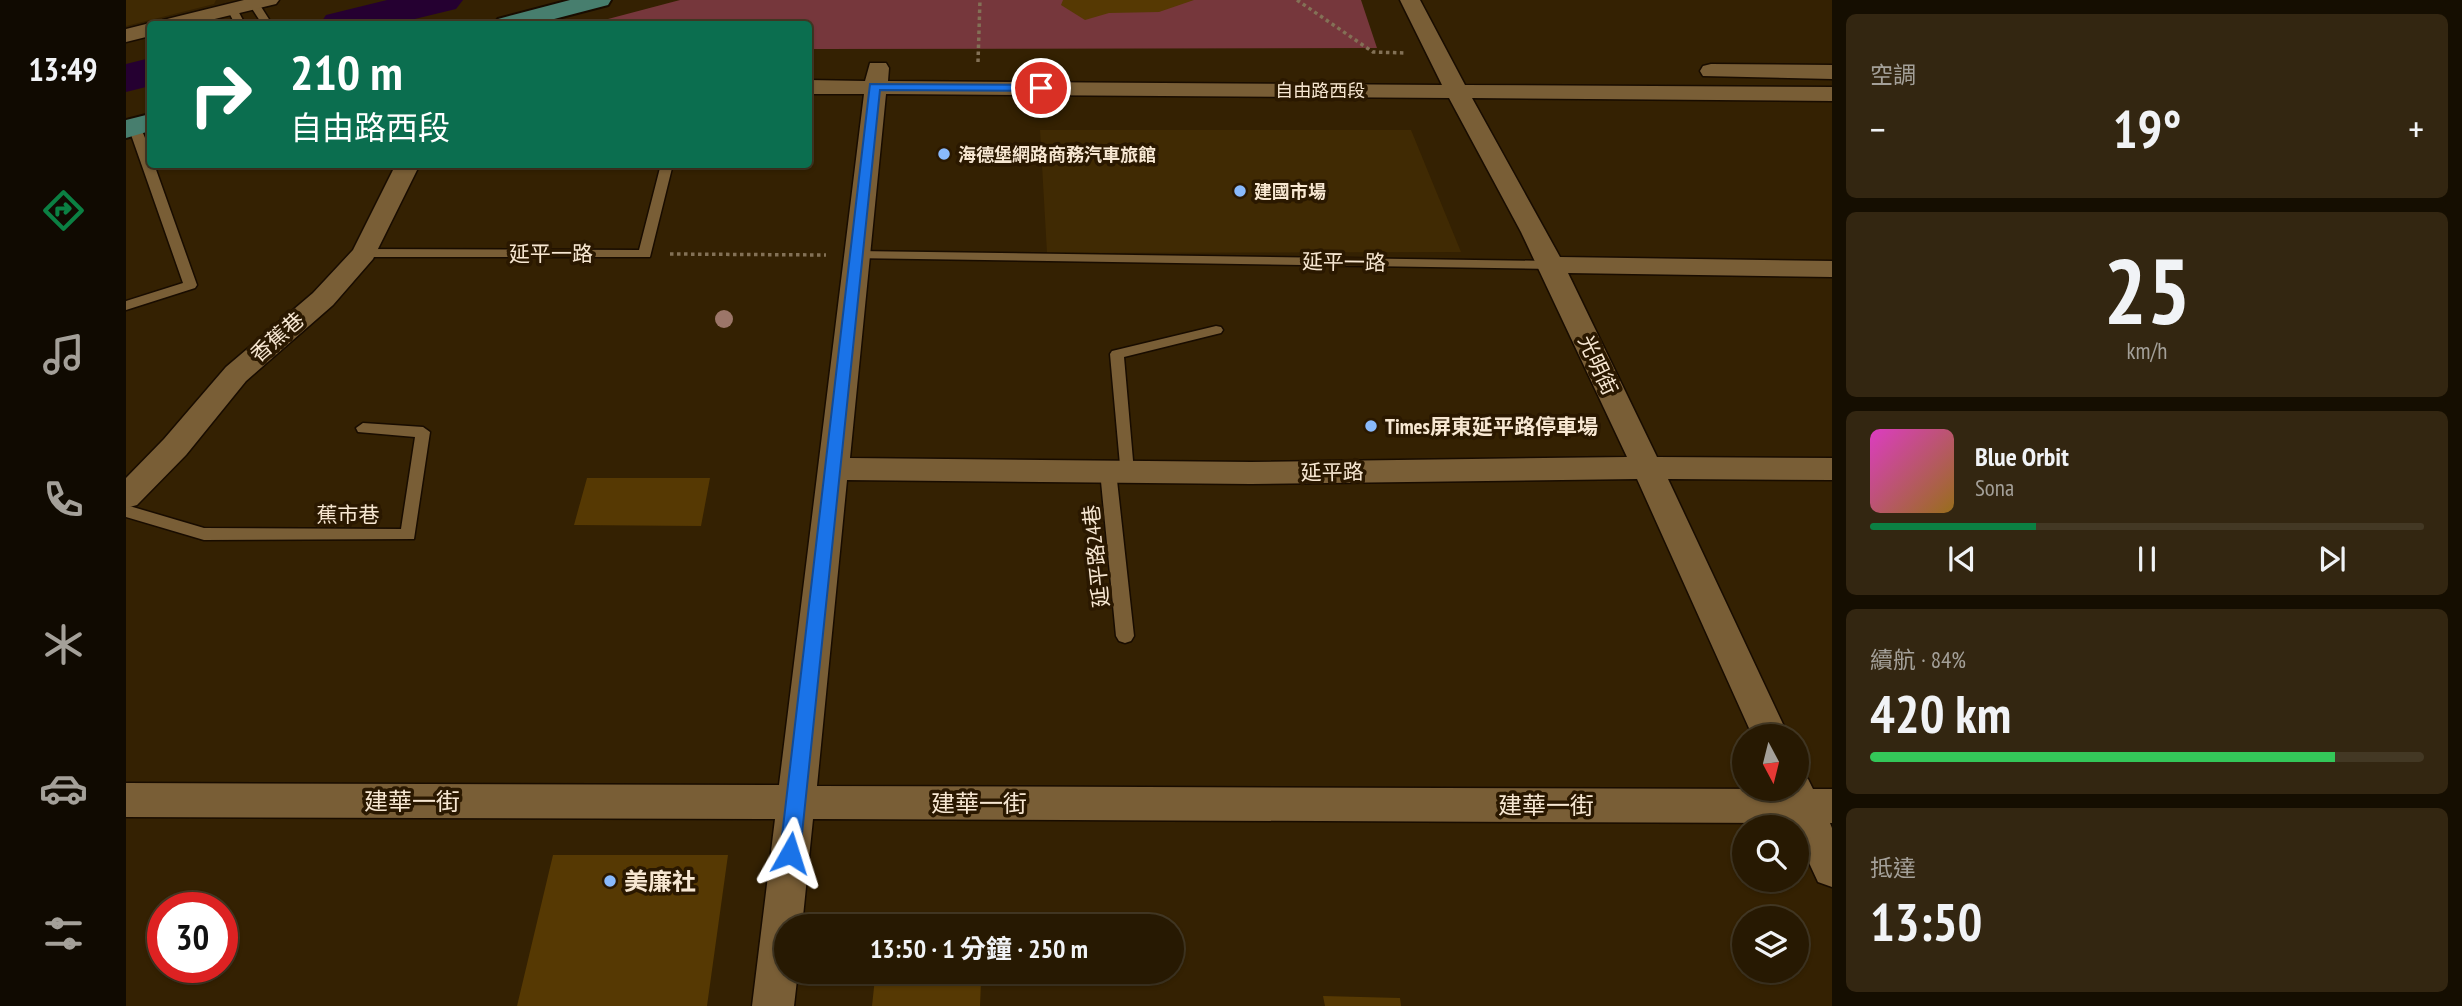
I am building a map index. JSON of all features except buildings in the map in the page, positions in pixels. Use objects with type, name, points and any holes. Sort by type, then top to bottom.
[{"type":"main road","points":[[518,21],[599,0]]},
{"type":"street","name":"光明街","points":[[1410,0],[1453,71],[1550,265],[1765,724]]},
{"type":"street","points":[[198,21],[236,17],[260,1]]},
{"type":"street","points":[[126,36],[147,30]]},
{"type":"street","name":"自由路西段","points":[[812,86],[876,76],[978,67]]},
{"type":"street","points":[[1047,67],[1074,67]]},
{"type":"street","name":"自由路西段","points":[[812,68],[876,76],[1453,71]]},
{"type":"street","name":"自由路西段","points":[[1198,68],[1266,69]]},
{"type":"street","name":"自由路西段","points":[[1376,69],[1453,71],[1832,94]]},
{"type":"street","points":[[1694,71],[1832,72]]},
{"type":"street","points":[[773,1006],[876,76]]},
{"type":"street","name":"香蕉巷","points":[[126,497],[175,447],[236,374],[323,299],[364,253],[406,168]]},
{"type":"street","name":"延平一路","points":[[1550,265],[1832,269]]},
{"type":"street","name":"延平路","points":[[832,469],[1117,472],[1647,468],[1832,470]]},
{"type":"street","name":"建華一街","points":[[126,800],[795,803],[1732,800]]},
{"type":"street","points":[[1810,800],[1832,870]]},
{"type":"lane","points":[[260,1],[266,21]]},
{"type":"lane","points":[[137,126],[147,156]]},
{"type":"lane","points":[[126,306],[190,285],[151,168]]},
{"type":"lane","points":[[645,254],[666,168]]},
{"type":"lane","name":"延平一路","points":[[364,253],[645,254]]},
{"type":"lane","name":"延平一路","points":[[856,255],[1550,265]]},
{"type":"lane","name":"延平路24巷","points":[[1125,636],[1117,472],[1117,354],[1216,330]]},
{"type":"lane","name":"蕉市巷","points":[[126,511],[204,534],[408,535],[423,432],[363,428]]},
{"type":"path","points":[[978,67],[980,0]]},
{"type":"path","points":[[1297,0],[1373,52],[1453,71]]},
{"type":"path","points":[[645,254],[856,255]]},
{"type":"shaded area","points":[[126,0],[216,0],[214,4],[126,26]]},
{"type":"shaded area","points":[[680,0],[1361,0],[1377,48],[812,49],[812,21],[600,21]]},
{"type":"shaded area","name":"建國市場","points":[[1040,130],[1411,130],[1461,252],[1047,253]]},
{"type":"waterway","points":[[354,21],[441,0]]},
{"type":"waterway","points":[[126,78],[147,73]]},
{"type":"place","name":"海德堡網路商務汽車旅館","points":[[944,154]]},
{"type":"place","name":"建國市場","points":[[1240,191]]},
{"type":"place","name":"Times屏東延平路停車場","points":[[1371,426]]},
{"type":"place","name":"美廉社","points":[[610,881]]},
{"type":"route","points":[[790,853],[874,87],[1041,88]]}]
